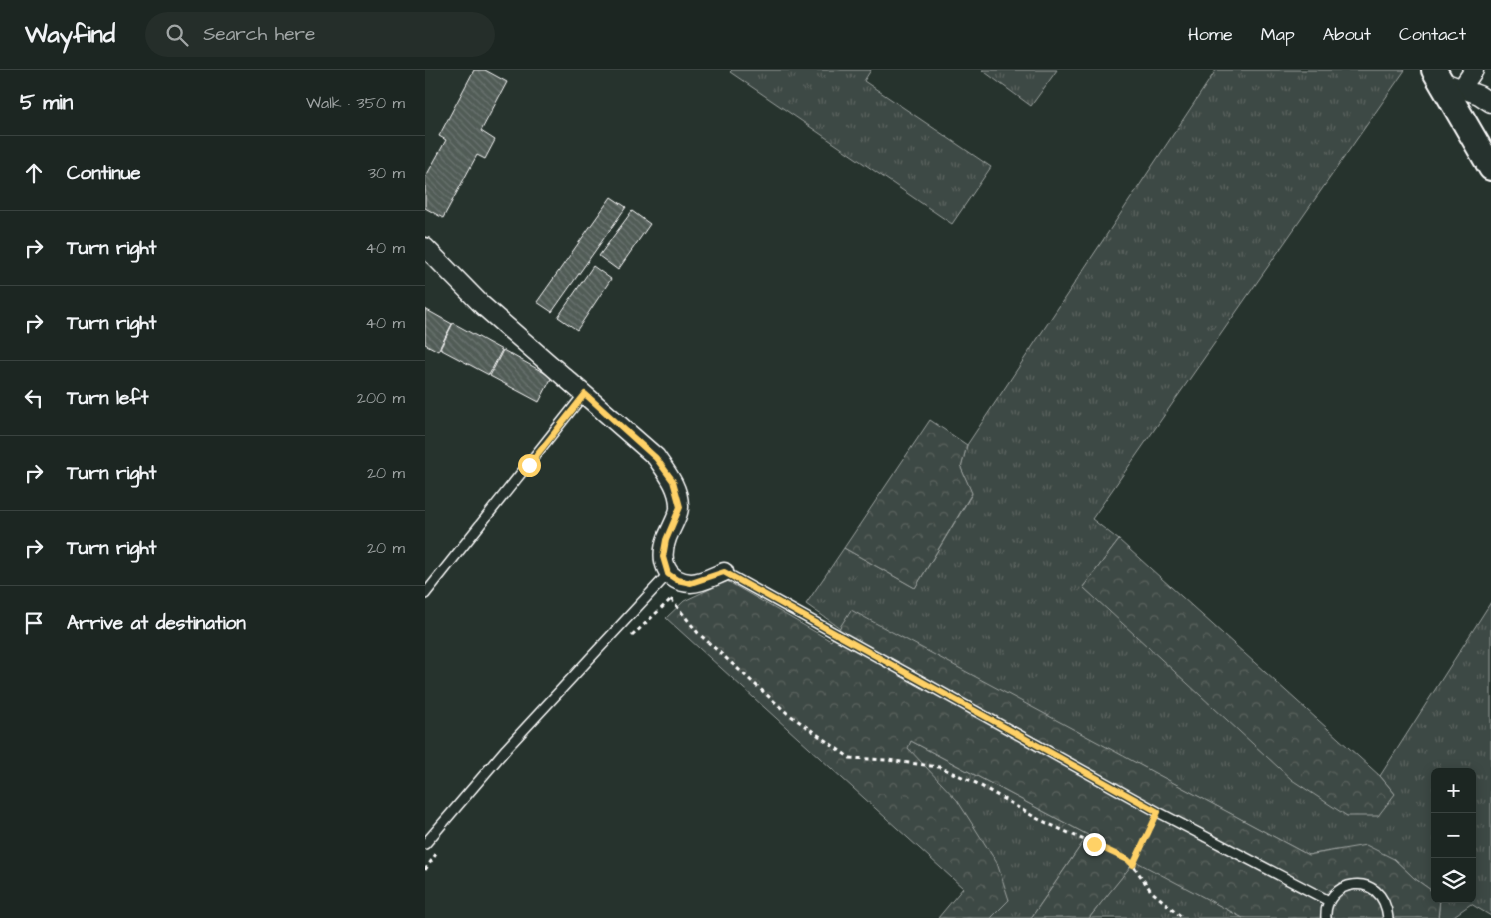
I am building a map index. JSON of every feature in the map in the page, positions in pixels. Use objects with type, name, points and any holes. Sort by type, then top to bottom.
[{"type":"main road","points":[[1446,80],[1491,168]]},
{"type":"street","points":[[1446,80],[1474,70]]},
{"type":"street","points":[[1446,80],[1491,103]]},
{"type":"street","points":[[425,247],[482,305],[656,458],[673,481],[680,507],[666,540],[663,557],[668,574],[677,580],[691,583],[724,572]]},
{"type":"lane","points":[[425,594],[585,394]]},
{"type":"lane","points":[[724,572],[1158,812],[1329,901]]},
{"type":"lane","points":[[425,844],[506,749],[668,574]]},
{"type":"lane","points":[[1326,918],[1329,901],[1337,891],[1348,886],[1360,884],[1372,888],[1381,896],[1387,906],[1388,918]]},
{"type":"path","points":[[671,599],[698,633],[787,713],[851,758],[887,760],[939,767],[976,782],[1038,818],[1128,860],[1151,891],[1183,918]]},
{"type":"path","points":[[1133,865],[1158,812]]},
{"type":"green space","points":[[732,70],[871,70],[864,81],[991,167],[952,224],[730,72]]},
{"type":"green space","points":[[982,70],[1057,70],[1031,106]]},
{"type":"green space","points":[[1216,70],[1405,70],[1092,519],[1119,540],[1083,587],[1347,816],[1395,794],[1380,776],[1491,602],[1491,916],[1471,904],[1451,918],[1438,918],[1440,903],[1476,903],[1476,768],[1431,768],[1431,890],[1414,878],[1394,859],[1336,850],[1308,855],[851,611],[840,628],[806,604],[844,548],[915,588],[972,494],[961,468],[967,445]]},
{"type":"green space","points":[[930,420],[967,445],[961,468],[972,493],[915,588],[844,548]]},
{"type":"green space","points":[[1119,540],[1380,776],[1395,794],[1378,816],[1347,816],[1292,780],[1083,587]]},
{"type":"green space","points":[[727,581],[831,641],[851,610],[1308,855],[1366,845],[1394,859],[1414,878],[1431,890],[1431,903],[1440,903],[1438,918],[1243,918],[1135,861],[1089,918],[1031,918],[1088,835],[911,741],[908,748],[957,800],[997,863],[1009,900],[991,918],[938,918],[963,888],[666,618],[684,601]]},
{"type":"green space","points":[[911,741],[1088,835],[1031,918],[991,918],[1009,900],[907,748]]},
{"type":"green space","points":[[1135,860],[1243,918],[1089,918]]},
{"type":"building","points":[[474,70],[485,70],[507,82],[481,131],[495,140],[485,159],[477,155],[443,218],[425,208],[425,178],[446,140],[439,136]]},
{"type":"building","points":[[611,197],[626,207],[552,312],[537,302]]},
{"type":"building","points":[[632,211],[650,224],[618,270],[599,256]]},
{"type":"building","points":[[593,266],[611,279],[577,330],[558,317]]},
{"type":"building","points":[[425,309],[452,324],[438,351],[425,344]]},
{"type":"building","points":[[453,323],[502,350],[489,375],[440,349]]},
{"type":"building","points":[[503,350],[552,377],[539,402],[490,376]]},
{"type":"route","points":[[529,465],[585,394],[656,458],[673,481],[680,507],[666,540],[663,557],[668,574],[677,580],[691,583],[724,572],[1158,812],[1133,865],[1128,860],[1094,844]]}]
